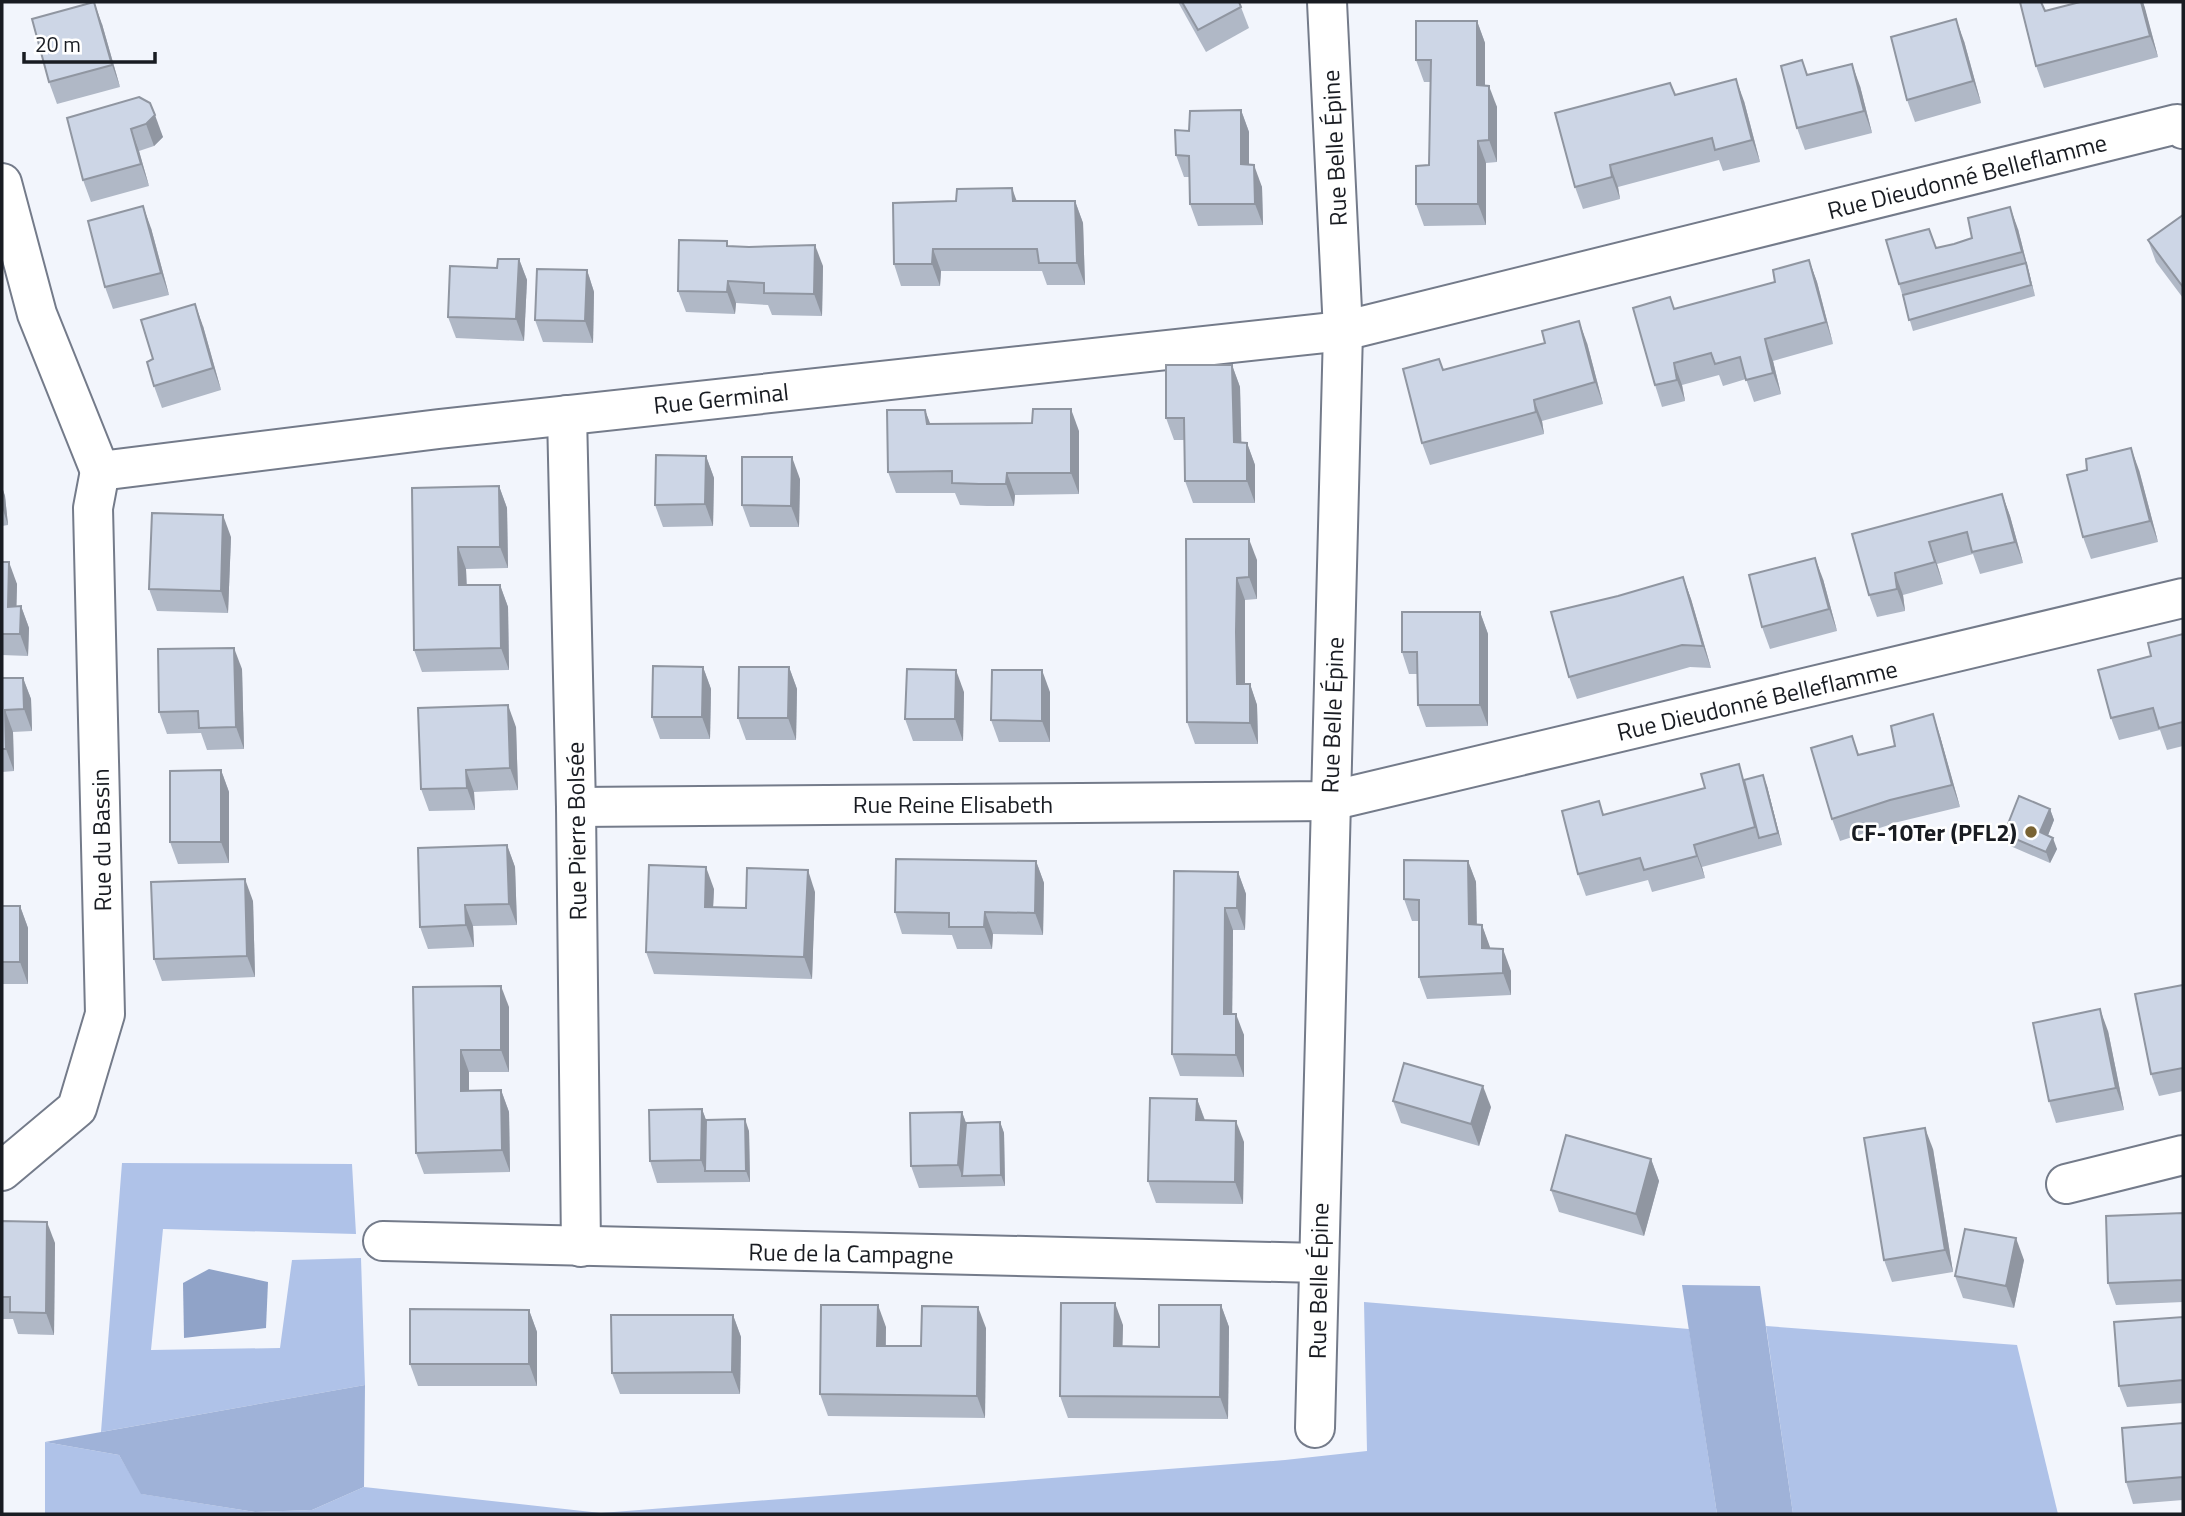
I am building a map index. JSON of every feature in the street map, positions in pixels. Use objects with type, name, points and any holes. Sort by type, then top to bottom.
[{"type":"street","name":"Rue Belle Épine","points":[[1315,1428],[1343,331],[1327,2]]},
{"type":"street","name":"Rue Dieudonné Belleflamme","points":[[1343,331],[2177,124],[2183,129]]},
{"type":"street","points":[[2,183],[37,314],[100,471]]},
{"type":"street","name":"Rue Germinal","points":[[100,471],[567,415],[1343,331]]},
{"type":"street","name":"Rue Pierre Bolsée","points":[[567,415],[576,807],[581,1247]]},
{"type":"street","name":"Rue du Bassin","points":[[2,1171],[77,1108],[105,1014],[93,508],[100,471]]},
{"type":"street","name":"Rue Dieudonné Belleflamme","points":[[1330,801],[2183,598]]},
{"type":"street","name":"Rue Reine Elisabeth","points":[[576,807],[1330,801]]},
{"type":"street","points":[[2066,1184],[2183,1155]]},
{"type":"street","name":"Rue de la Campagne","points":[[383,1241],[1319,1263]]},
{"type":"shaded area","points":[[122,1163],[352,1164],[356,1234],[163,1229],[151,1350],[280,1348],[292,1260],[361,1258],[365,1385],[101,1432]]},
{"type":"shaded area","points":[[209,1269],[268,1282],[266,1328],[184,1338],[183,1283]]},
{"type":"shaded area","points":[[1682,1285],[1760,1286],[1793,1514],[1717,1514]]},
{"type":"shaded area","points":[[1364,1302],[1689,1329],[1717,1514],[45,1514],[45,1442],[119,1455],[142,1494],[255,1512],[312,1510],[364,1487],[601,1513],[1285,1460],[1367,1451]]},
{"type":"shaded area","points":[[1766,1326],[2017,1345],[2058,1514],[1793,1514]]},
{"type":"shaded area","points":[[365,1385],[364,1487],[312,1510],[255,1512],[141,1494],[119,1455],[45,1442]]},
{"type":"building","points":[[94,2],[112,65],[49,82],[32,19]]},
{"type":"building","points":[[1182,2],[1239,2],[1241,7],[1198,30]]},
{"type":"building","points":[[2020,2],[2041,2],[2045,11],[2080,2],[2141,2],[2150,36],[2036,66]]},
{"type":"building","points":[[1956,19],[1973,81],[1907,100],[1891,37]]},
{"type":"building","points":[[1416,21],[1477,21],[1477,85],[1489,86],[1489,140],[1478,141],[1478,204],[1416,204],[1416,166],[1429,165],[1431,60],[1416,60]]},
{"type":"building","points":[[1802,60],[1807,75],[1852,64],[1864,111],[1797,128],[1781,66]]},
{"type":"building","points":[[1736,79],[1752,140],[1715,150],[1712,138],[1610,165],[1612,177],[1575,187],[1555,113],[1670,83],[1675,95]]},
{"type":"building","points":[[139,97],[150,103],[155,115],[146,124],[131,129],[141,164],[83,180],[67,118]]},
{"type":"building","points":[[1241,110],[1241,164],[1254,165],[1255,204],[1190,204],[1189,156],[1176,155],[1175,130],[1189,131],[1190,111]]},
{"type":"building","points":[[1012,188],[1013,201],[1075,201],[1077,263],[1039,263],[1037,249],[933,249],[932,264],[894,264],[893,203],[956,201],[957,189]]},
{"type":"building","points":[[143,206],[161,273],[105,287],[88,221]]},
{"type":"building","points":[[2010,207],[2022,252],[1899,284],[1886,240],[1929,229],[1936,248],[1954,244],[1972,238],[1968,218]]},
{"type":"building","points":[[2183,215],[2183,287],[2148,240]]},
{"type":"building","points":[[679,240],[727,241],[727,246],[749,247],[815,245],[814,294],[764,293],[764,283],[728,281],[727,292],[678,291]]},
{"type":"building","points":[[498,259],[519,259],[516,319],[448,317],[450,266],[497,268]]},
{"type":"building","points":[[1809,260],[1826,322],[1765,339],[1773,373],[1746,380],[1740,357],[1715,364],[1711,353],[1674,363],[1677,380],[1655,385],[1633,308],[1670,297],[1674,309],[1775,282],[1773,270]]},
{"type":"building","points":[[2026,263],[2031,285],[1909,320],[1903,295]]},
{"type":"building","points":[[537,269],[587,270],[585,321],[535,320]]},
{"type":"building","points":[[195,304],[213,368],[154,386],[147,362],[153,359],[141,320]]},
{"type":"building","points":[[1579,321],[1595,382],[1534,400],[1536,412],[1422,443],[1403,369],[1439,359],[1443,370],[1545,343],[1542,331]]},
{"type":"building","points":[[1166,365],[1232,365],[1234,442],[1247,443],[1247,481],[1185,481],[1184,418],[1166,418]]},
{"type":"building","points":[[1033,409],[1071,409],[1071,473],[1007,473],[1006,484],[979,484],[952,483],[952,471],[888,472],[887,410],[925,410],[927,424],[1032,423]]},
{"type":"building","points":[[2131,448],[2150,521],[2083,537],[2067,475],[2087,470],[2086,459]]},
{"type":"building","points":[[656,455],[706,456],[705,504],[655,505]]},
{"type":"building","points":[[742,457],[792,457],[791,506],[742,505]]},
{"type":"building","points":[[499,486],[500,547],[458,547],[459,585],[500,585],[501,648],[414,650],[412,488]]},
{"type":"building","points":[[2002,494],[2015,542],[1972,552],[1967,532],[1929,542],[1935,562],[1895,573],[1897,589],[1869,595],[1852,534]]},
{"type":"building","points":[[152,513],[223,515],[221,591],[149,589]]},
{"type":"building","points":[[1186,539],[1249,539],[1249,577],[1237,578],[1236,632],[1237,684],[1250,684],[1250,723],[1187,722]]},
{"type":"building","points":[[1815,558],[1829,609],[1762,627],[1749,575]]},
{"type":"building","points":[[2,562],[9,562],[8,607],[21,606],[20,634],[2,634]]},
{"type":"building","points":[[1683,577],[1703,646],[1682,645],[1569,677],[1551,612]]},
{"type":"building","points":[[1402,612],[1480,612],[1480,705],[1418,705],[1417,652],[1402,652]]},
{"type":"building","points":[[2183,634],[2183,722],[2159,728],[2153,708],[2111,718],[2098,670],[2151,656],[2148,643]]},
{"type":"building","points":[[234,648],[236,727],[199,728],[198,711],[159,712],[158,649]]},
{"type":"building","points":[[653,666],[703,667],[702,717],[652,717]]},
{"type":"building","points":[[739,667],[789,667],[788,718],[738,718]]},
{"type":"building","points":[[907,669],[956,670],[955,719],[905,719]]},
{"type":"building","points":[[992,670],[1042,670],[1042,721],[991,720]]},
{"type":"building","points":[[2,678],[23,678],[24,709],[5,710],[6,749],[2,749]]},
{"type":"building","points":[[508,705],[510,768],[466,770],[467,788],[421,789],[418,708]]},
{"type":"building","points":[[1933,714],[1952,785],[1890,800],[1832,819],[1811,748],[1852,736],[1858,755],[1895,746],[1891,726]]},
{"type":"building","points":[[1739,764],[1755,827],[1694,845],[1697,856],[1644,870],[1640,858],[1578,874],[1562,811],[1599,801],[1603,815],[1705,788],[1701,774]]},
{"type":"building","points":[[221,770],[221,842],[170,842],[170,771]]},
{"type":"building","points":[[1763,775],[1778,833],[1759,838],[1744,780]]},
{"type":"building","name":"CF-10Ter (PFL2)","points":[[2019,796],[2050,809],[2040,832],[2053,838],[2046,852],[2004,834]]},
{"type":"building","points":[[507,845],[509,904],[465,905],[466,925],[420,927],[418,848]]},
{"type":"building","points":[[896,859],[1036,861],[1035,913],[985,912],[984,927],[949,927],[949,913],[895,912]]},
{"type":"building","points":[[1404,860],[1468,861],[1469,924],[1482,925],[1482,948],[1503,949],[1503,973],[1419,977],[1419,900],[1404,899]]},
{"type":"building","points":[[649,865],[706,867],[705,907],[746,908],[747,868],[808,870],[804,957],[646,952]]},
{"type":"building","points":[[1174,871],[1238,872],[1237,908],[1225,908],[1224,1014],[1236,1014],[1236,1055],[1172,1054]]},
{"type":"building","points":[[245,879],[247,956],[154,959],[151,882]]},
{"type":"building","points":[[2,906],[20,906],[20,962],[2,962]]},
{"type":"building","points":[[2183,985],[2183,1068],[2151,1074],[2135,994]]},
{"type":"building","points":[[501,986],[501,1050],[461,1050],[461,1091],[501,1090],[502,1150],[416,1153],[413,987]]},
{"type":"building","points":[[2100,1009],[2116,1088],[2049,1101],[2033,1023]]},
{"type":"building","points":[[1404,1063],[1483,1086],[1471,1124],[1393,1101]]},
{"type":"building","points":[[1150,1098],[1197,1099],[1196,1120],[1236,1121],[1235,1182],[1148,1181]]},
{"type":"building","points":[[702,1109],[701,1160],[650,1161],[649,1110]]},
{"type":"building","points":[[962,1112],[958,1165],[911,1166],[910,1113]]},
{"type":"building","points":[[745,1119],[746,1171],[705,1171],[706,1120]]},
{"type":"building","points":[[1000,1122],[1001,1175],[962,1176],[966,1123]]},
{"type":"building","points":[[1925,1128],[1945,1250],[1884,1260],[1864,1138]]},
{"type":"building","points":[[1566,1135],[1651,1159],[1636,1214],[1551,1190]]},
{"type":"building","points":[[2183,1213],[2183,1280],[2108,1283],[2106,1216]]},
{"type":"building","points":[[2,1221],[47,1222],[46,1313],[10,1312],[10,1297],[2,1297]]},
{"type":"building","points":[[1965,1229],[2016,1238],[2006,1286],[1955,1276]]},
{"type":"building","points":[[1061,1303],[1115,1303],[1114,1346],[1159,1347],[1159,1305],[1221,1305],[1220,1397],[1060,1396]]},
{"type":"building","points":[[821,1305],[878,1305],[877,1346],[921,1346],[922,1306],[978,1307],[977,1396],[820,1394]]},
{"type":"building","points":[[410,1309],[529,1310],[529,1364],[410,1364]]},
{"type":"building","points":[[611,1315],[733,1315],[732,1372],[612,1373]]},
{"type":"building","points":[[2183,1317],[2183,1380],[2119,1386],[2114,1322]]},
{"type":"building","points":[[2183,1423],[2183,1477],[2126,1482],[2122,1428]]},
{"type":"place","name":"CF-10Ter (PFL2)","points":[[2031,832]]}]
